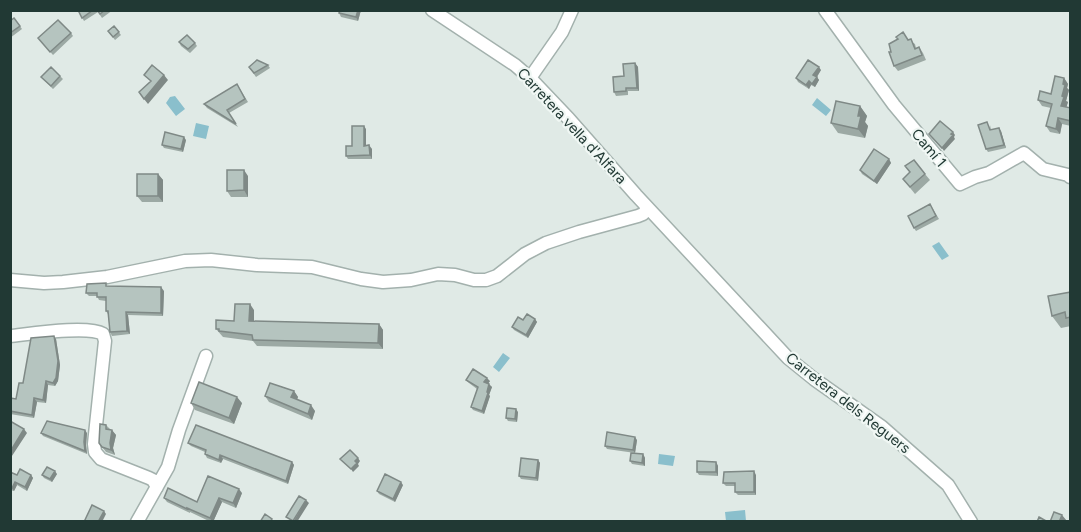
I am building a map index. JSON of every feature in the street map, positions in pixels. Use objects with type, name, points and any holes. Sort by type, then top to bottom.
[{"type":"street","name":"Carretera vella d'Alfara","points":[[432,10],[515,65],[530,78],[648,208]]},
{"type":"street","points":[[530,78],[562,32],[573,10]]},
{"type":"street","name":"Camí 1","points":[[825,10],[894,105],[960,184],[989,173],[1024,153],[1043,169],[1071,177]]},
{"type":"street","points":[[10,280],[63,282],[107,277],[185,261],[211,260],[257,265],[312,267],[383,282],[411,280],[438,274],[486,280],[497,276],[525,254],[546,243],[638,216],[648,208]]},
{"type":"street","name":"Carretera dels Reguers","points":[[648,208],[788,358],[882,427],[948,484],[971,522]]},
{"type":"street","points":[[10,336],[85,330],[99,331],[103,334],[105,341],[95,452],[101,459],[153,480],[157,487]]},
{"type":"street","points":[[137,522],[168,467],[206,356]]},
{"type":"water","points":[[175,96],[185,109],[176,116],[166,103],[170,97]]},
{"type":"water","points":[[817,98],[831,110],[826,116],[812,105]]},
{"type":"water","points":[[196,123],[209,126],[206,139],[193,136]]},
{"type":"water","points":[[939,242],[949,256],[942,260],[932,246]]},
{"type":"water","points":[[503,353],[510,358],[499,372],[493,367]]},
{"type":"water","points":[[659,454],[675,456],[673,466],[658,464]]},
{"type":"water","points":[[745,510],[746,521],[726,521],[725,512]]},
{"type":"building","points":[[78,10],[93,10],[82,18]]},
{"type":"building","points":[[340,10],[358,10],[356,17],[339,13]]},
{"type":"building","points":[[14,18],[20,26],[10,33],[10,21]]},
{"type":"building","points":[[58,20],[71,33],[50,52],[38,38]]},
{"type":"building","points":[[114,26],[119,32],[113,37],[108,31]]},
{"type":"building","points":[[903,32],[908,40],[911,39],[915,49],[919,47],[922,55],[894,66],[889,44],[898,39],[896,37]]},
{"type":"building","points":[[187,35],[195,43],[188,49],[179,42]]},
{"type":"building","points":[[257,60],[268,65],[254,73],[249,67]]},
{"type":"building","points":[[808,60],[819,67],[813,75],[817,77],[812,84],[809,81],[806,85],[796,78]]},
{"type":"building","points":[[635,63],[637,88],[626,88],[626,91],[614,92],[613,77],[624,76],[623,64]]},
{"type":"building","points":[[152,65],[164,75],[144,99],[139,92],[151,81],[144,75]]},
{"type":"building","points":[[51,67],[60,76],[51,86],[41,77]]},
{"type":"building","points":[[1055,76],[1064,78],[1062,96],[1064,97],[1061,106],[1071,108],[1071,121],[1058,118],[1056,129],[1046,126],[1052,104],[1038,100],[1040,91],[1051,94]]},
{"type":"building","points":[[237,84],[245,99],[227,110],[236,124],[204,104]]},
{"type":"building","points":[[836,101],[860,106],[858,116],[861,116],[858,129],[831,123]]},
{"type":"building","points":[[940,121],[953,132],[942,148],[929,134]]},
{"type":"building","points":[[987,122],[990,130],[999,128],[1004,145],[986,149],[978,125]]},
{"type":"building","points":[[352,126],[364,126],[364,146],[369,145],[370,155],[346,156],[346,146],[352,146]]},
{"type":"building","points":[[165,132],[184,137],[181,149],[162,145]]},
{"type":"building","points":[[874,149],[889,159],[874,181],[860,170]]},
{"type":"building","points":[[914,160],[925,174],[910,187],[903,179],[910,172],[905,166]]},
{"type":"building","points":[[227,170],[244,170],[244,190],[227,191]]},
{"type":"building","points":[[137,174],[158,174],[158,196],[137,196]]},
{"type":"building","points":[[930,204],[936,216],[914,228],[908,216]]},
{"type":"building","points":[[106,283],[106,286],[161,287],[161,313],[126,312],[127,331],[110,332],[106,297],[97,297],[97,293],[86,293],[87,284]]},
{"type":"building","points":[[1071,292],[1071,317],[1066,318],[1065,312],[1052,316],[1048,296]]},
{"type":"building","points":[[235,304],[250,304],[249,321],[379,324],[378,343],[253,340],[252,335],[216,329],[216,320],[234,321]]},
{"type":"building","points":[[527,314],[535,319],[526,335],[512,327],[518,317],[523,320]]},
{"type":"building","points":[[54,336],[58,361],[56,378],[53,383],[46,381],[43,400],[34,398],[32,415],[10,411],[10,398],[16,399],[19,383],[23,383],[31,338]]},
{"type":"building","points":[[473,369],[487,378],[484,382],[489,384],[482,411],[471,407],[478,387],[466,380]]},
{"type":"building","points":[[199,382],[237,397],[229,418],[191,403]]},
{"type":"building","points":[[270,383],[294,391],[291,397],[311,405],[308,414],[265,396]]},
{"type":"building","points":[[507,408],[516,409],[515,419],[506,418]]},
{"type":"building","points":[[10,421],[24,429],[10,452]]},
{"type":"building","points":[[47,421],[85,430],[85,451],[41,433]]},
{"type":"building","points":[[100,424],[112,430],[111,450],[102,447],[99,443]]},
{"type":"building","points":[[196,425],[292,462],[286,481],[220,455],[219,460],[205,454],[206,450],[188,443]]},
{"type":"building","points":[[607,432],[635,437],[633,450],[605,446]]},
{"type":"building","points":[[350,450],[358,458],[355,461],[357,463],[351,469],[340,459]]},
{"type":"building","points":[[631,453],[643,454],[642,463],[630,461]]},
{"type":"building","points":[[521,458],[538,460],[536,478],[519,476]]},
{"type":"building","points":[[697,461],[716,462],[716,472],[697,472]]},
{"type":"building","points":[[47,467],[55,471],[50,479],[42,475]]},
{"type":"building","points":[[20,469],[31,475],[25,487],[15,482],[12,488],[10,487],[10,472],[17,475]]},
{"type":"building","points":[[754,471],[754,492],[735,492],[735,483],[723,483],[724,472]]},
{"type":"building","points":[[385,474],[401,482],[393,499],[377,491]]},
{"type":"building","points":[[208,476],[239,489],[233,503],[219,498],[210,518],[164,498],[168,488],[197,502]]},
{"type":"building","points":[[299,496],[306,500],[293,521],[286,517]]},
{"type":"building","points":[[92,505],[104,511],[98,522],[84,522]]},
{"type":"building","points":[[1054,512],[1062,515],[1059,522],[1050,522]]},
{"type":"building","points":[[265,514],[272,519],[270,522],[260,522]]},
{"type":"building","points":[[1039,517],[1048,522],[1037,522]]}]
